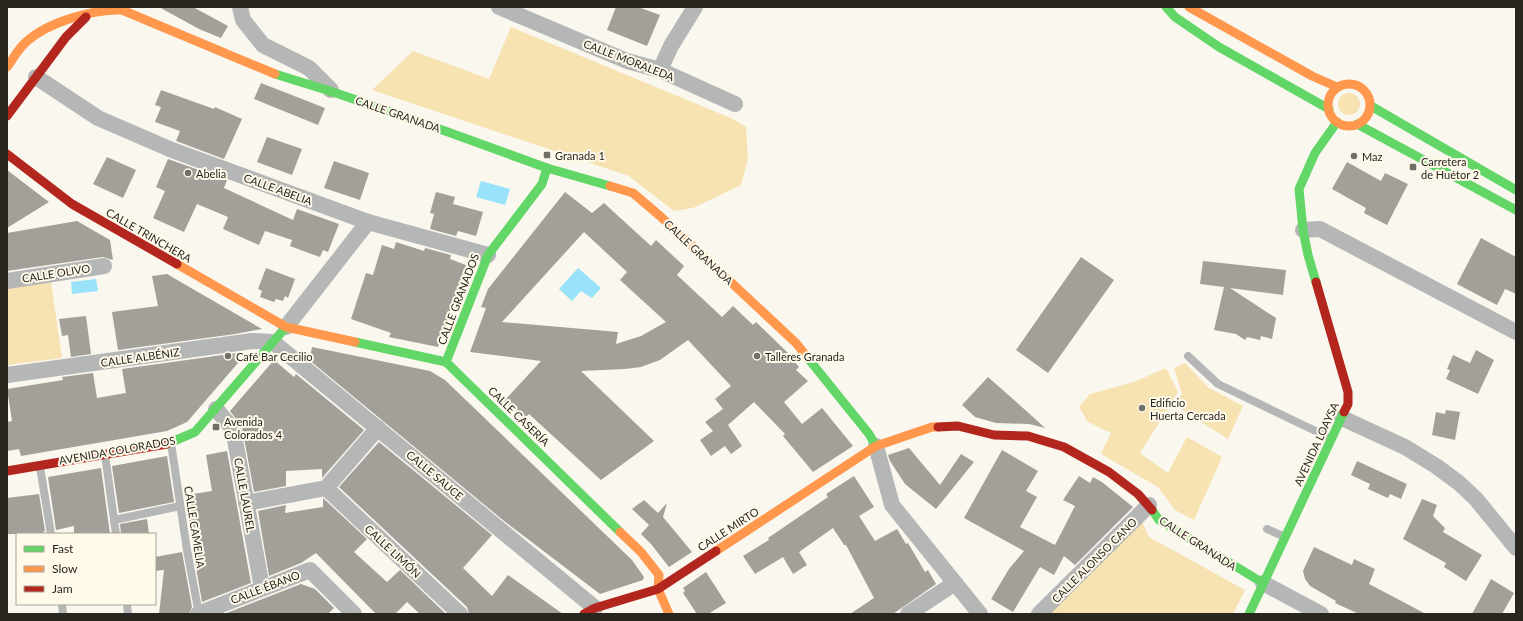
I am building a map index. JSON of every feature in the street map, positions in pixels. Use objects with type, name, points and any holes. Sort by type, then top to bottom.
[{"type":"street","points":[[240,7],[243,20],[263,45],[309,68],[333,92]]},
{"type":"street","name":"CALLE MORALEDA","points":[[499,7],[627,62],[660,70],[735,104]]},
{"type":"street","points":[[660,70],[671,46],[695,7]]},
{"type":"street","points":[[1166,7],[1175,17],[1219,47],[1328,109],[1337,122],[1346,126],[1357,124],[1366,117],[1371,106],[1368,94],[1360,86],[1349,83],[1337,87],[1330,97],[1328,109]]},
{"type":"street","points":[[1189,7],[1312,76],[1337,87]]},
{"type":"street","name":"CALLE GRANADA","points":[[7,67],[26,42],[52,27],[107,9],[123,8],[282,77],[333,92],[547,168],[633,193],[660,216],[796,343],[869,434],[876,446],[932,427],[958,426],[994,435],[1028,436],[1064,447],[1109,472],[1138,494],[1149,505],[1159,520],[1263,583],[1321,614]]},
{"type":"street","points":[[7,116],[66,37],[89,14]]},
{"type":"street","name":"CALLE ABELIA","points":[[36,77],[98,118],[172,150],[368,222],[488,255]]},
{"type":"street","points":[[1371,106],[1516,190]]},
{"type":"street","name":"AVENIDA LOAYSA","points":[[1249,614],[1348,404],[1348,392],[1308,255],[1303,230],[1299,189],[1315,153],[1337,122]]},
{"type":"street","points":[[1357,124],[1516,210]]},
{"type":"street","name":"CALLE TRINCHERA","points":[[7,154],[72,204],[286,327]]},
{"type":"street","name":"CALLE GRANADOS","points":[[446,362],[488,255],[542,184],[547,168]]},
{"type":"street","name":"AVENIDA COLORADOS","points":[[7,471],[40,464],[171,443],[195,432],[286,327],[368,222]]},
{"type":"street","points":[[1303,230],[1320,229],[1516,332]]},
{"type":"street","name":"CALLE OLIVO","points":[[7,281],[104,266]]},
{"type":"street","points":[[286,327],[446,362]]},
{"type":"street","name":"CALLE ALBÉNIZ","points":[[7,375],[252,341],[273,342]]},
{"type":"street","name":"CALLE SAUCE","points":[[273,342],[378,428],[589,611]]},
{"type":"street","name":"CALLE CASERÍA","points":[[446,362],[641,552],[659,575],[658,589],[669,614]]},
{"type":"street","name":"CALLE LAUREL","points":[[216,409],[233,429],[262,588]]},
{"type":"street","points":[[1342,418],[1405,446],[1459,483],[1476,499],[1516,548]]},
{"type":"street","points":[[246,503],[326,488],[378,428]]},
{"type":"street","points":[[876,446],[892,505],[980,614]]},
{"type":"street","name":"CALLE MIRTO","points":[[589,611],[658,589],[876,446]]},
{"type":"street","name":"CALLE LIMÓN","points":[[326,488],[460,614]]},
{"type":"street","name":"CALLE ALONSO CANO","points":[[1039,614],[1149,505]]},
{"type":"street","name":"CALLE ÉBANO","points":[[199,614],[310,570],[354,614]]},
{"type":"street","points":[[908,614],[955,583]]},
{"type":"lane","points":[[1188,356],[1218,384],[1331,438]]},
{"type":"lane","name":"CALLE CAMELIA","points":[[171,443],[180,506],[199,614]]},
{"type":"lane","points":[[105,454],[116,533]]},
{"type":"lane","points":[[40,464],[51,533]]},
{"type":"lane","points":[[114,520],[180,506]]},
{"type":"lane","points":[[1267,529],[1285,537]]},
{"type":"shaded area","points":[[511,27],[733,119],[746,127],[748,159],[741,185],[693,208],[674,211],[629,176],[372,90],[413,51],[489,79]]},
{"type":"shaded area","points":[[1349,93],[1357,96],[1360,104],[1357,112],[1349,115],[1341,112],[1338,104],[1341,96]]},
{"type":"shaded area","points":[[51,282],[62,358],[7,365],[7,288]]},
{"type":"shaded area","points":[[1185,363],[1209,388],[1243,406],[1228,439],[1173,404],[1182,394],[1174,368]]},
{"type":"shaded area","points":[[1166,368],[1178,392],[1140,453],[1168,473],[1187,437],[1222,457],[1194,520],[1175,510],[1158,487],[1101,454],[1111,433],[1088,422],[1079,407],[1090,394],[1134,382]]},
{"type":"shaded area","points":[[1140,517],[1149,537],[1245,590],[1233,614],[1043,614]]},
{"type":"water","points":[[481,181],[510,189],[505,205],[476,197]]},
{"type":"water","points":[[578,268],[601,288],[592,298],[581,291],[572,301],[559,289]]},
{"type":"water","points":[[96,279],[98,291],[72,294],[71,282]]},
{"type":"building","points":[[159,7],[193,7],[228,26],[221,38],[199,29]]},
{"type":"building","points":[[616,7],[638,7],[660,15],[647,46],[607,30]]},
{"type":"building","points":[[261,83],[325,108],[318,125],[254,99]]},
{"type":"building","points":[[161,90],[214,109],[215,107],[242,119],[224,159],[176,141],[180,131],[155,122],[161,107],[155,105]]},
{"type":"building","points":[[267,137],[302,149],[292,175],[257,162]]},
{"type":"building","points":[[107,157],[136,170],[123,198],[93,184]]},
{"type":"building","points":[[168,159],[227,180],[224,188],[293,220],[297,209],[339,224],[328,252],[323,250],[320,257],[290,246],[292,240],[265,231],[259,245],[223,229],[228,217],[197,204],[184,232],[153,218],[165,191],[156,187]]},
{"type":"building","points":[[334,161],[369,173],[360,200],[324,188]]},
{"type":"building","points":[[1347,162],[1381,181],[1385,173],[1408,184],[1387,225],[1364,213],[1366,208],[1332,189]]},
{"type":"building","points":[[7,170],[49,202],[7,228]]},
{"type":"building","points":[[436,192],[455,197],[453,204],[483,212],[476,236],[458,231],[456,236],[430,229],[434,214],[430,213]]},
{"type":"building","points":[[565,192],[592,213],[604,203],[651,246],[656,240],[684,266],[677,275],[722,317],[733,306],[753,325],[756,322],[787,352],[799,367],[796,370],[808,381],[784,402],[802,424],[822,408],[853,446],[813,472],[783,436],[785,434],[754,402],[728,425],[742,446],[731,454],[725,446],[711,456],[700,440],[713,431],[705,422],[723,409],[715,399],[731,386],[688,340],[660,360],[641,367],[581,371],[654,441],[601,480],[529,414],[523,420],[504,401],[541,361],[470,352],[486,308],[481,307],[488,289]],"holes":[[[584,232],[627,272],[620,280],[666,322],[641,336],[616,344],[618,332],[502,322]]]},
{"type":"building","points":[[77,221],[110,240],[113,260],[103,257],[7,271],[7,233]]},
{"type":"building","points":[[1481,238],[1516,257],[1516,294],[1505,289],[1497,305],[1457,284]]},
{"type":"building","points":[[396,242],[424,251],[425,248],[451,255],[450,259],[466,265],[438,347],[389,337],[391,333],[351,319],[366,273],[373,275],[382,245],[394,249]]},
{"type":"building","points":[[1081,257],[1114,280],[1048,373],[1016,350]]},
{"type":"building","points":[[1203,261],[1286,270],[1283,295],[1230,288],[1276,318],[1272,339],[1261,336],[1260,340],[1247,337],[1245,340],[1236,334],[1214,330],[1224,287],[1200,284]]},
{"type":"building","points":[[266,268],[295,279],[288,298],[285,296],[283,301],[276,299],[274,302],[260,297],[262,291],[258,289]]},
{"type":"building","points":[[167,274],[262,329],[118,350],[112,312],[158,306],[152,276]]},
{"type":"building","points":[[86,316],[91,354],[71,357],[68,335],[62,336],[59,319]]},
{"type":"building","points":[[312,347],[430,371],[445,380],[632,560],[644,577],[643,580],[600,594],[504,521],[308,359],[310,357]]},
{"type":"building","points":[[1476,350],[1494,360],[1478,394],[1446,379],[1450,370],[1447,369],[1453,355],[1470,363]]},
{"type":"building","points":[[237,353],[238,363],[187,422],[167,431],[21,456],[19,449],[7,451],[7,422],[12,421],[7,389],[63,380],[62,377],[93,373],[97,398],[126,393],[122,369]]},
{"type":"building","points":[[274,360],[294,377],[296,374],[364,430],[322,478],[322,469],[286,471],[286,486],[254,492],[242,427],[230,411]]},
{"type":"building","points":[[988,377],[1045,428],[1029,424],[996,423],[975,417],[962,405]]},
{"type":"building","points":[[1446,410],[1460,412],[1455,440],[1432,435],[1436,412],[1445,414]]},
{"type":"building","points":[[379,442],[492,535],[463,568],[492,596],[508,575],[563,614],[469,614],[467,607],[339,487]]},
{"type":"building","points":[[909,448],[940,485],[961,454],[974,462],[936,509],[905,484],[890,461],[888,455]]},
{"type":"building","points":[[1002,450],[1038,471],[1026,491],[1037,497],[1020,527],[1055,545],[1075,506],[1063,500],[1079,476],[1090,483],[1093,477],[1102,482],[1133,507],[1075,565],[1064,556],[1054,575],[1040,567],[1013,612],[991,599],[1009,569],[1024,551],[964,518]]},
{"type":"building","points":[[227,451],[251,583],[202,602],[193,550],[186,495],[212,491],[206,455]]},
{"type":"building","points":[[167,456],[174,502],[119,513],[112,466]]},
{"type":"building","points":[[1357,461],[1407,484],[1401,499],[1390,494],[1388,498],[1368,489],[1370,484],[1351,475]]},
{"type":"building","points":[[101,468],[110,533],[74,533],[74,526],[56,530],[48,477]]},
{"type":"building","points":[[854,476],[874,507],[859,516],[875,541],[897,529],[906,544],[908,543],[925,572],[928,570],[936,584],[893,614],[850,614],[874,598],[846,545],[844,545],[833,528],[799,552],[807,565],[793,574],[783,557],[755,574],[743,556],[769,540],[768,538],[828,497],[826,494]]},
{"type":"building","points":[[39,494],[45,531],[44,533],[7,534],[7,498]]},
{"type":"building","points":[[323,498],[367,539],[354,552],[387,582],[400,570],[446,614],[420,614],[407,602],[395,614],[376,614],[316,553],[301,563],[269,576],[258,511],[286,505],[285,513],[323,507]]},
{"type":"building","points":[[1422,499],[1437,505],[1433,516],[1445,528],[1443,532],[1482,555],[1466,581],[1444,567],[1446,563],[1403,539]]},
{"type":"building","points":[[644,500],[658,513],[667,503],[663,517],[692,552],[669,567],[641,534],[649,525],[632,509]]},
{"type":"building","points":[[147,519],[149,533],[121,533],[120,524]]},
{"type":"building","points":[[1314,547],[1352,565],[1354,559],[1375,569],[1369,584],[1426,614],[1359,614],[1335,603],[1336,601],[1310,586],[1305,579],[1303,571]]},
{"type":"building","points":[[182,552],[192,607],[189,614],[159,614],[164,570],[156,571],[156,557]]},
{"type":"building","points":[[706,572],[726,603],[708,614],[697,614],[683,593],[685,591],[683,588]]},
{"type":"building","points":[[1491,579],[1514,593],[1502,614],[1472,614]]},
{"type":"building","points":[[301,584],[315,589],[334,608],[328,614],[224,614]]},
{"type":"traffic: fast","points":[[1166,7],[1175,17],[1219,47],[1329,109]]},
{"type":"traffic: fast","points":[[275,74],[423,123],[547,168],[610,186]]},
{"type":"traffic: fast","points":[[1371,106],[1516,190]]},
{"type":"traffic: fast","points":[[1316,282],[1308,255],[1303,230],[1299,189],[1315,153],[1337,122]]},
{"type":"traffic: fast","points":[[1357,124],[1516,210]]},
{"type":"traffic: fast","points":[[446,362],[488,255],[542,184],[547,168]]},
{"type":"traffic: fast","points":[[167,444],[195,432],[286,327]]},
{"type":"traffic: fast","points":[[355,342],[446,362],[620,532]]},
{"type":"traffic: fast","points":[[807,357],[869,434],[876,446]]},
{"type":"traffic: fast","points":[[1249,614],[1344,412]]},
{"type":"traffic: fast","points":[[1152,510],[1159,520],[1263,583]]},
{"type":"traffic: slow","points":[[1189,7],[1312,76],[1337,87]]},
{"type":"traffic: slow","points":[[7,67],[23,45],[46,28],[85,14],[110,10],[122,10],[275,74]]},
{"type":"traffic: slow","points":[[1349,84],[1364,90],[1370,105],[1364,120],[1349,126],[1334,120],[1328,105],[1334,90],[1349,84]]},
{"type":"traffic: slow","points":[[610,186],[633,193],[660,216],[796,343],[807,357]]},
{"type":"traffic: slow","points":[[177,264],[286,327],[355,342]]},
{"type":"traffic: slow","points":[[716,551],[876,446],[932,427],[938,427]]},
{"type":"traffic: slow","points":[[620,532],[641,552],[659,575],[658,589],[669,614]]},
{"type":"traffic: jam","points":[[7,116],[66,37],[86,17]]},
{"type":"traffic: jam","points":[[7,154],[72,204],[177,264]]},
{"type":"traffic: jam","points":[[1316,282],[1348,392],[1348,404],[1344,412]]},
{"type":"traffic: jam","points":[[938,427],[958,426],[994,435],[1028,436],[1064,447],[1109,472],[1138,494],[1152,510]]},
{"type":"traffic: jam","points":[[7,471],[167,444]]},
{"type":"traffic: jam","points":[[584,614],[595,608],[658,589],[716,551]]},
{"type":"place","name":"Granada 1","points":[[547,155]]},
{"type":"place","name":"Maz","points":[[1354,156]]},
{"type":"place","name":"Carretera de Huétor 2","points":[[1413,167]]},
{"type":"place","name":"Abelia","points":[[188,173]]},
{"type":"place","name":"Café Bar Cecilio","points":[[228,356]]},
{"type":"place","name":"Talleres Granada","points":[[757,356]]},
{"type":"place","name":"Edificio Huerta Cercada","points":[[1142,408]]},
{"type":"place","name":"Avenida Colorados 4","points":[[216,427]]}]
